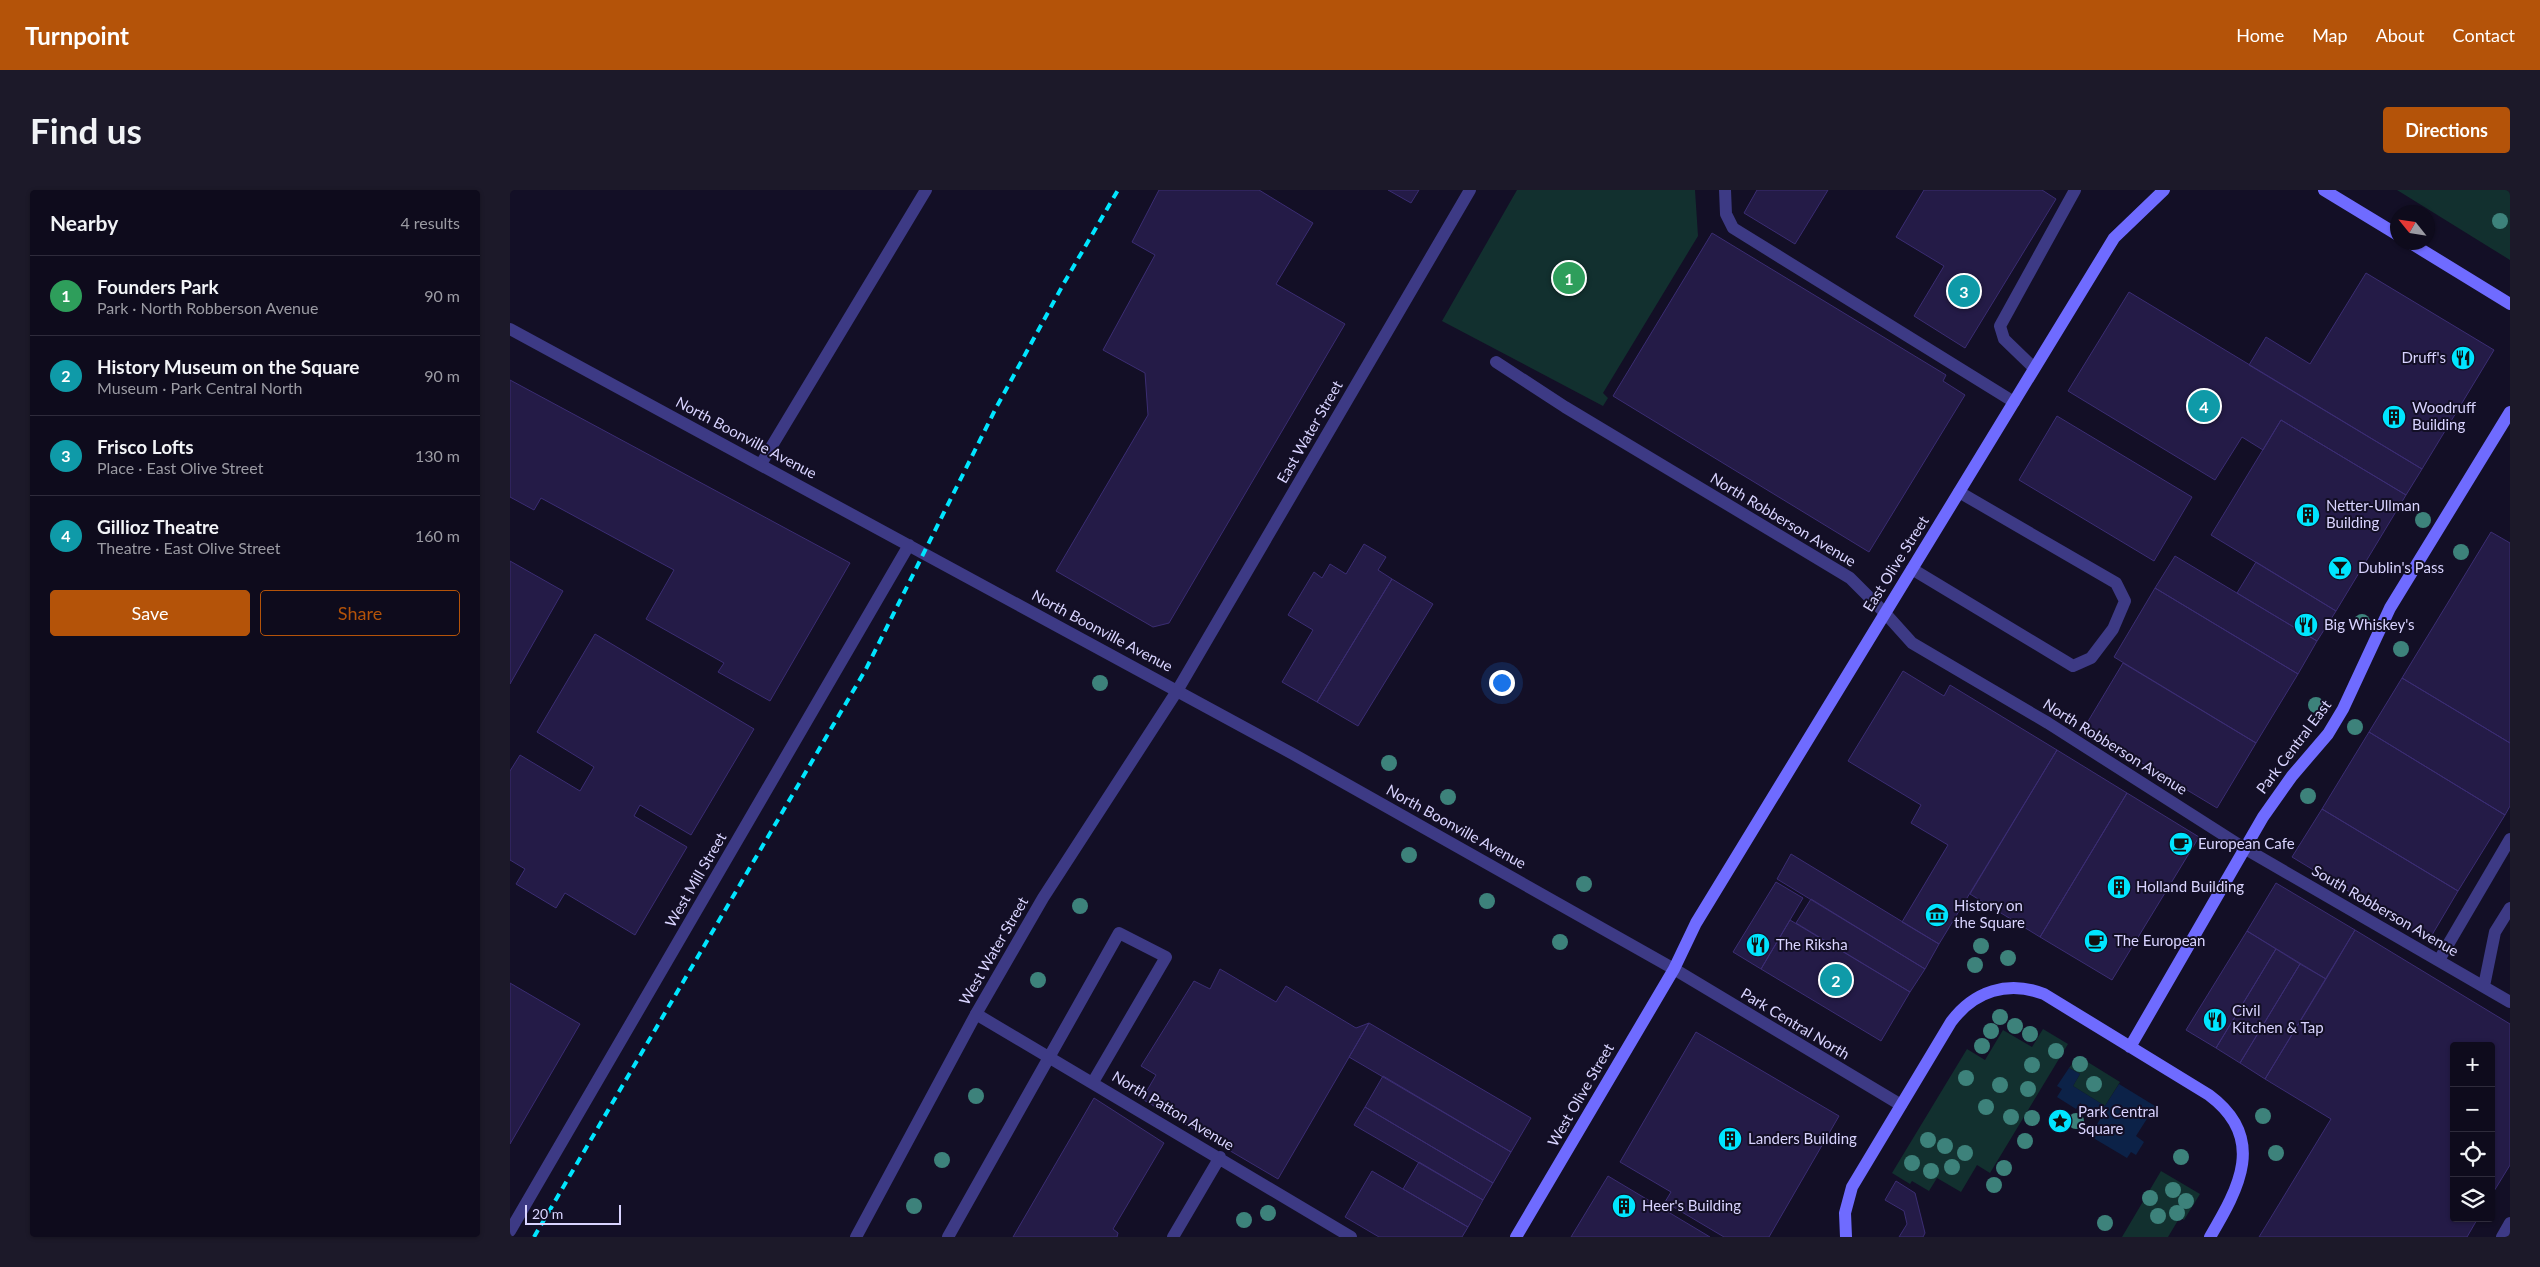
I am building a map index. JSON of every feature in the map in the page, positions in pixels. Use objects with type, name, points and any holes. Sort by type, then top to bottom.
[{"type":"main road","name":"East Olive Street","points":[[1674,969],[1696,923],[2114,238],[2164,190]]},
{"type":"main road","points":[[2324,190],[2390,230]]},
{"type":"main road","points":[[2422,250],[2510,304]]},
{"type":"main road","name":"Park Central East","points":[[2130,1048],[2244,848],[2277,796],[2328,734],[2343,709],[2390,608],[2510,412]]},
{"type":"main road","name":"West Olive Street","points":[[1516,1237],[1674,969]]},
{"type":"main road","points":[[1846,1237],[1845,1213],[1852,1187],[1959,1012],[1968,1003],[1990,991],[2024,988],[2044,994],[2219,1102],[2227,1111],[2238,1131],[2244,1155],[2239,1182],[2210,1237]]},
{"type":"street","points":[[761,464],[926,190]]},
{"type":"street","name":"East Water Street","points":[[1177,691],[1470,190]]},
{"type":"street","points":[[1725,190],[1726,214],[1733,228],[2014,402]]},
{"type":"street","points":[[2034,368],[2004,339],[2000,326],[2075,190]]},
{"type":"street","name":"North Boonville Avenue","points":[[510,329],[1177,691],[1674,969]]},
{"type":"street","name":"North Robberson Avenue","points":[[1496,362],[1565,407],[1850,578],[1912,643],[2048,723],[2244,848]]},
{"type":"street","points":[[1912,569],[2073,666],[2091,658],[2113,629],[2125,601],[2116,583],[1959,492]]},
{"type":"street","name":"West Mill Street","points":[[510,1231],[909,545]]},
{"type":"street","name":"West Water Street","points":[[856,1237],[976,1014],[1043,898],[1177,691]]},
{"type":"street","points":[[2439,960],[2510,839]]},
{"type":"street","name":"South Robberson Avenue","points":[[2244,848],[2510,1002]]},
{"type":"street","points":[[2484,986],[2495,932],[2510,908]]},
{"type":"street","points":[[948,1237],[1119,932],[1166,957],[1093,1082]]},
{"type":"street","name":"Park Central North","points":[[1674,969],[1901,1106]]},
{"type":"street","name":"North Patton Avenue","points":[[976,1014],[1220,1157],[1351,1237]]},
{"type":"street","points":[[1173,1237],[1220,1157]]},
{"type":"street","points":[[2502,1237],[2510,1223]]},
{"type":"green space","points":[[1517,190],[1695,190],[1698,236],[1603,393],[1608,398],[1603,406],[1442,321]]},
{"type":"green space","points":[[2397,190],[2510,190],[2510,260],[2435,214],[2435,205],[2421,205]]},
{"type":"green space","points":[[2043,1029],[2068,1044],[1990,1173],[1977,1165],[1961,1192],[1937,1178],[1929,1191],[1912,1181],[1910,1184],[1892,1173],[1967,1049],[1985,1060],[2003,1030],[2032,1047]]},
{"type":"green space","points":[[2078,1056],[2120,1082],[2105,1106],[2073,1086],[2080,1074],[2069,1068]]},
{"type":"green space","points":[[2161,1171],[2200,1194],[2184,1220],[2180,1217],[2168,1237],[2122,1237]]},
{"type":"water","points":[[2069,1068],[2080,1074],[2073,1086],[2105,1106],[2119,1084],[2155,1106],[2136,1136],[2144,1142],[2136,1155],[2131,1152],[2127,1158],[2090,1136],[2102,1116],[2080,1103],[2076,1109],[2057,1097],[2062,1089],[2057,1086]]},
{"type":"building","points":[[1159,190],[1259,190],[1313,223],[1276,284],[1345,324],[1169,623],[1153,627],[1056,571],[1148,415],[1145,373],[1103,350],[1155,255],[1132,242]]},
{"type":"building","points":[[1388,190],[1419,190],[1411,203]]},
{"type":"building","points":[[1757,190],[1828,190],[1795,244],[1744,213]]},
{"type":"building","points":[[1924,190],[2042,190],[2056,199],[1965,348],[1914,316],[1944,266],[1896,237]]},
{"type":"building","points":[[1712,233],[1946,375],[1943,381],[1965,395],[1869,552],[1613,396]]},
{"type":"building","name":"Woodruff Building","points":[[2366,273],[2494,350],[2422,469],[2249,365],[2266,337],[2310,364]]},
{"type":"building","points":[[2129,292],[2422,469],[2406,495],[2281,420],[2263,450],[2242,437],[2215,480],[2068,391]]},
{"type":"building","points":[[510,380],[850,563],[770,701],[718,672],[724,663],[646,619],[674,570],[541,498],[534,510],[510,497]]},
{"type":"building","points":[[2057,416],[2192,497],[2154,561],[2019,480]]},
{"type":"building","name":"Netter-Ullman Building","points":[[2281,420],[2406,495],[2336,611],[2211,535]]},
{"type":"building","points":[[2491,532],[2510,543],[2510,743],[2402,678]]},
{"type":"building","points":[[1364,544],[1386,557],[1378,570],[1392,579],[1317,702],[1282,682],[1313,630],[1288,615],[1314,572],[1322,578],[1330,564],[1346,574]]},
{"type":"building","points":[[2175,556],[2317,641],[2298,674],[2155,588]]},
{"type":"building","points":[[510,561],[563,591],[510,684]]},
{"type":"building","points":[[2256,562],[2336,611],[2317,641],[2237,593]]},
{"type":"building","points":[[1392,579],[1433,604],[1358,726],[1317,702]]},
{"type":"building","points":[[2155,588],[2298,674],[2256,743],[2114,657]]},
{"type":"building","points":[[595,634],[754,729],[691,835],[640,805],[634,816],[687,847],[635,935],[565,893],[556,908],[516,884],[525,869],[510,860],[510,771],[520,755],[580,791],[594,767],[537,732]]},
{"type":"building","points":[[2123,663],[2256,743],[2217,808],[2084,728]]},
{"type":"building","points":[[1903,671],[1944,696],[1950,685],[2057,750],[1939,944],[1902,922],[1948,845],[1911,823],[1921,805],[1848,761]]},
{"type":"building","points":[[2402,678],[2510,743],[2510,806],[2505,815],[2369,732]]},
{"type":"building","points":[[2369,732],[2505,815],[2458,891],[2322,809]]},
{"type":"building","points":[[2057,750],[2127,793],[2040,937],[1970,894]]},
{"type":"building","name":"Holland Building","points":[[2127,793],[2199,837],[2112,980],[2040,937]]},
{"type":"building","points":[[2322,809],[2458,891],[2429,940],[2292,857]]},
{"type":"building","points":[[1791,854],[1939,944],[1925,969],[1777,879]]},
{"type":"building","points":[[1776,882],[1803,898],[1761,969],[1733,952]]},
{"type":"building","points":[[2276,883],[2355,930],[2326,979],[2247,931]]},
{"type":"building","points":[[1811,899],[1925,969],[1910,992],[1796,923]]},
{"type":"building","points":[[1790,920],[1910,992],[1881,1041],[1761,969]]},
{"type":"building","points":[[2355,930],[2510,1024],[2510,1165],[2495,1189],[2495,1042],[2450,1042],[2450,1222],[2476,1222],[2467,1237],[2259,1237],[2331,1119],[2265,1079]]},
{"type":"building","points":[[2247,931],[2276,949],[2216,1048],[2186,1030]]},
{"type":"building","points":[[2276,949],[2300,964],[2240,1063],[2216,1048]]},
{"type":"building","points":[[2300,964],[2326,979],[2265,1079],[2240,1063]]},
{"type":"building","points":[[1220,969],[1276,1002],[1286,986],[1356,1028],[1369,1023],[1278,1179],[1142,1099],[1156,1075],[1141,1066],[1194,981],[1210,989]]},
{"type":"building","points":[[510,983],[580,1024],[510,1144]]},
{"type":"building","points":[[1369,1023],[1531,1118],[1511,1152],[1349,1057]]},
{"type":"building","name":"Landers Building","points":[[1696,1032],[1839,1116],[1769,1237],[1724,1237],[1665,1202],[1671,1192],[1620,1162]]},
{"type":"building","points":[[1383,1076],[1511,1152],[1493,1183],[1365,1107]]},
{"type":"building","points":[[1094,1098],[1164,1143],[1113,1229],[1118,1233],[1117,1237],[1013,1237]]},
{"type":"building","points":[[1365,1107],[1493,1183],[1483,1200],[1354,1125]]},
{"type":"building","points":[[1419,1162],[1483,1200],[1468,1227],[1403,1189]]},
{"type":"building","points":[[1372,1171],[1468,1227],[1462,1237],[1379,1237],[1345,1217]]},
{"type":"building","name":"Heer's Building","points":[[1608,1176],[1710,1237],[1571,1237]]},
{"type":"building","points":[[1896,1181],[1915,1193],[1925,1233],[1923,1237],[1899,1237],[1907,1224],[1904,1211],[1885,1200]]},
{"type":"railway","points":[[534,1237],[866,669],[996,408],[1064,283],[1118,190]]},
{"type":"place","name":"Founders Park","points":[[1569,278]]},
{"type":"place","name":"Frisco Lofts","points":[[1964,291]]},
{"type":"place","name":"Druff's","points":[[2463,358]]},
{"type":"place","name":"Gillioz Theatre","points":[[2204,406]]},
{"type":"place","name":"Woodruff Building","points":[[2394,417]]},
{"type":"place","name":"Netter-Ullman Building","points":[[2308,515]]},
{"type":"place","name":"Dublin's Pass","points":[[2340,568]]},
{"type":"place","name":"Big Whiskey's","points":[[2306,625]]},
{"type":"place","name":"European Cafe","points":[[2181,844]]},
{"type":"place","name":"Holland Building","points":[[2119,887]]},
{"type":"place","name":"History on the Square","points":[[1937,915]]},
{"type":"place","name":"The European","points":[[2096,941]]},
{"type":"place","name":"The Riksha","points":[[1758,945]]},
{"type":"place","name":"History Museum on the Square","points":[[1836,980]]},
{"type":"place","name":"Civil Kitchen & Tap","points":[[2215,1020]]},
{"type":"place","name":"Park Central Square","points":[[2060,1121]]},
{"type":"place","name":"Landers Building","points":[[1730,1139]]},
{"type":"place","name":"Heer's Building","points":[[1624,1206]]}]
